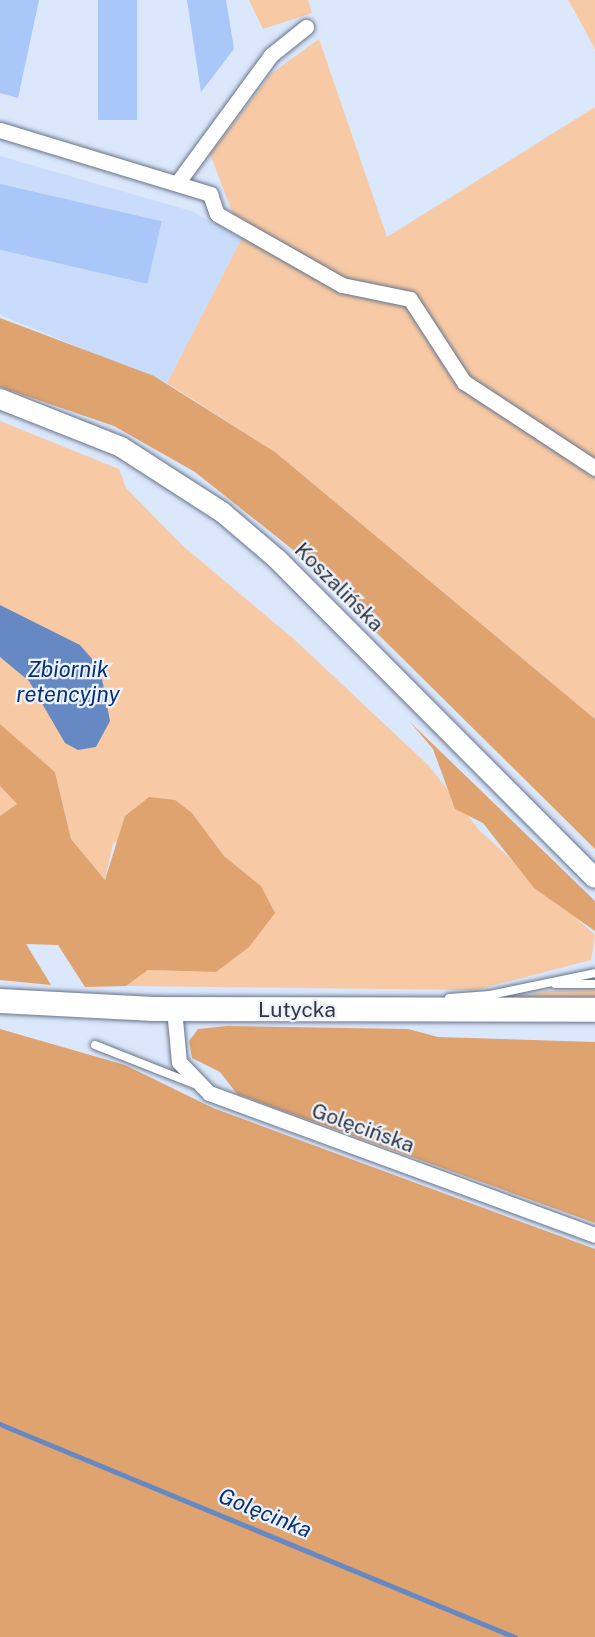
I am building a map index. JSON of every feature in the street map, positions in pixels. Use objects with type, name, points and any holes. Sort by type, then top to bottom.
[{"type":"main road","name":"Lutycka","points":[[0,1001],[174,1009],[595,1010]]},
{"type":"street","points":[[178,182],[271,55],[306,27]]},
{"type":"street","points":[[0,130],[178,182],[210,194],[217,214],[342,285],[410,299],[464,382],[595,468]]},
{"type":"street","name":"Koszalińska","points":[[0,399],[121,447],[231,519],[595,878]]},
{"type":"street","points":[[174,1009],[179,1062],[197,1086]]},
{"type":"street","name":"Golęcińska","points":[[197,1086],[595,1235]]},
{"type":"lane","points":[[255,1010],[310,999],[454,998],[595,974]]},
{"type":"lane","points":[[533,986],[595,984]]},
{"type":"lane","points":[[95,1045],[197,1086]]},
{"type":"shaded area","points":[[249,0],[308,0],[312,13],[263,29]]},
{"type":"shaded area","points":[[568,0],[595,0],[595,49],[574,10]]},
{"type":"shaded area","points":[[319,39],[387,237],[595,107],[595,719],[275,452],[167,383],[242,238],[210,154],[272,73]]},
{"type":"shaded area","points":[[0,156],[191,211],[242,238],[167,383],[0,315]]},
{"type":"shaded area","points":[[0,318],[154,376],[275,452],[595,719],[595,849],[292,549],[195,472],[114,426],[0,387]]},
{"type":"shaded area","points":[[0,421],[119,469],[126,488],[183,546],[296,641],[429,766],[480,831],[595,935],[591,960],[475,990],[126,986],[148,970],[216,972],[261,886],[224,856],[192,813],[113,843],[105,880],[71,839],[55,772],[0,724]]},
{"type":"shaded area","points":[[410,722],[595,901],[595,931],[534,888],[483,823],[455,809],[433,749]]},
{"type":"shaded area","points":[[0,724],[55,772],[71,839],[105,880],[125,816],[149,797],[175,800],[192,813],[224,856],[261,886],[275,913],[249,947],[216,972],[148,970],[126,986],[85,987],[58,945],[26,944],[51,985],[0,980],[0,816],[17,804],[0,786]]},
{"type":"shaded area","points":[[0,786],[17,804],[0,816]]},
{"type":"shaded area","points":[[595,990],[595,1001],[516,998],[546,991]]},
{"type":"shaded area","points":[[227,1026],[408,1029],[438,1037],[595,1042],[595,1223],[237,1094],[220,1072],[192,1058],[189,1041],[198,1029]]},
{"type":"shaded area","points":[[0,1029],[125,1065],[213,1108],[595,1249],[595,1637],[0,1637]]},
{"type":"water","name":"Zbiornik retencyjny","points":[[0,605],[80,645],[100,668],[110,721],[96,747],[78,750],[65,743],[29,681],[0,657]]},
{"type":"building","points":[[0,0],[39,0],[18,98],[0,93]]},
{"type":"building","points":[[98,0],[137,0],[137,120],[98,120]]},
{"type":"building","points":[[187,0],[226,0],[234,49],[201,92]]},
{"type":"building","points":[[0,184],[162,221],[147,284],[0,250]]},
{"type":"waterway","name":"Golęcinka","points":[[0,1424],[515,1637]]}]
